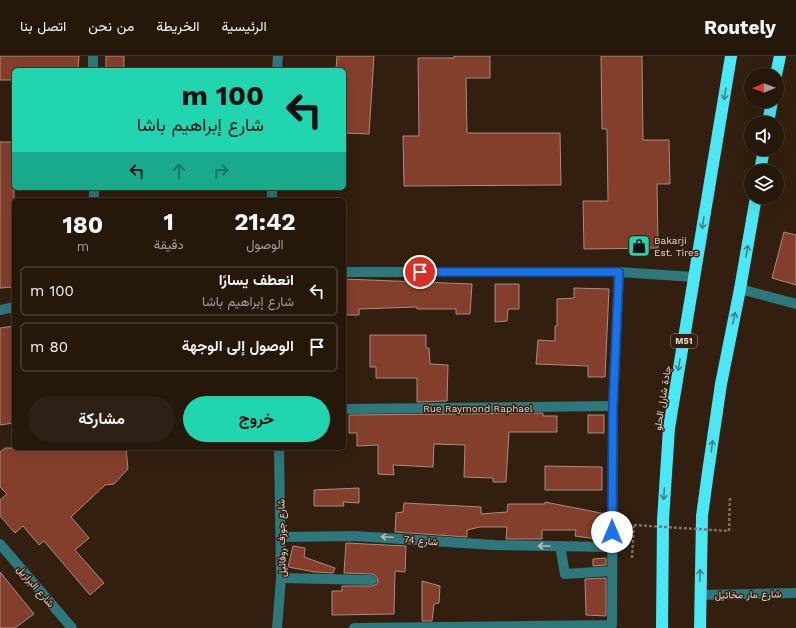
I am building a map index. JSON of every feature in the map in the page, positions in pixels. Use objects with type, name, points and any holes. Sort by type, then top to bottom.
[{"type":"highway","name":"جادة شارل الحلو","points":[[662,628],[662,520],[669,428],[731,56]]},
{"type":"highway","points":[[777,68],[780,56]]},
{"type":"highway","points":[[700,628],[702,516],[721,384],[755,204]]},
{"type":"street","points":[[93,56],[93,68]]},
{"type":"street","points":[[277,68],[278,56]]},
{"type":"street","points":[[346,272],[619,272],[694,277]]},
{"type":"street","points":[[354,628],[612,625],[611,547],[613,406],[619,272]]},
{"type":"street","points":[[740,289],[796,304]]},
{"type":"street","points":[[0,310],[12,307]]},
{"type":"street","name":"Rue Raymond Raphael","points":[[346,409],[613,406]]},
{"type":"street","name":"شارع جوزف روفائيل","points":[[277,628],[281,578],[279,450]]},
{"type":"street","name":"شارع 74","points":[[281,536],[355,536],[494,545],[611,547]]},
{"type":"street","name":"شارع البرازيل","points":[[0,544],[72,628]]},
{"type":"street","points":[[560,546],[565,574],[612,571]]},
{"type":"street","points":[[281,578],[372,580]]},
{"type":"street","name":"شارع مار مخائيل","points":[[700,595],[796,593]]},
{"type":"path","points":[[632,558],[634,525],[729,531],[730,496]]},
{"type":"building","points":[[0,56],[79,56],[78,68],[12,68],[12,80],[0,80]]},
{"type":"building","points":[[106,56],[124,56],[124,68],[106,68]]},
{"type":"building","points":[[337,56],[374,56],[369,134],[346,133],[346,68],[336,68]]},
{"type":"building","points":[[454,56],[490,56],[490,78],[466,78],[467,133],[560,133],[561,185],[404,186],[403,136],[419,136],[418,58],[454,58]]},
{"type":"building","points":[[601,56],[642,56],[643,140],[669,140],[670,184],[657,184],[658,248],[584,249],[583,201],[608,201],[607,129],[602,129]]},
{"type":"building","points":[[0,142],[12,142],[12,190],[14,190],[14,198],[12,198],[12,287],[0,288]]},
{"type":"building","points":[[784,232],[796,235],[796,285],[772,278]]},
{"type":"building","points":[[346,279],[472,284],[470,314],[456,314],[456,309],[417,309],[417,307],[359,309],[359,315],[346,315]]},
{"type":"building","points":[[495,284],[519,284],[519,309],[508,309],[507,321],[495,322]]},
{"type":"building","points":[[574,288],[609,289],[605,377],[588,377],[588,366],[536,364],[538,340],[555,341],[555,326],[557,326],[557,299],[574,298]]},
{"type":"building","points":[[12,326],[12,423],[0,425],[0,328]]},
{"type":"building","points":[[370,335],[426,335],[426,348],[429,348],[430,364],[448,365],[447,401],[417,402],[417,378],[376,378],[376,367],[370,367]]},
{"type":"building","points":[[543,413],[543,416],[557,416],[557,432],[509,432],[506,482],[493,482],[493,478],[464,477],[465,445],[434,444],[433,467],[393,465],[394,475],[378,474],[378,445],[357,446],[357,433],[349,433],[349,415]]},
{"type":"building","points":[[588,415],[604,415],[604,433],[588,433]]},
{"type":"building","points":[[5,448],[12,448],[12,450],[126,450],[128,469],[114,484],[105,485],[71,517],[89,538],[75,550],[104,583],[90,595],[44,541],[39,545],[23,526],[15,533],[0,516],[0,500],[7,494],[0,487],[0,452]]},
{"type":"building","points":[[545,466],[602,467],[602,490],[545,490]]},
{"type":"building","points":[[359,488],[359,503],[343,502],[344,506],[314,506],[314,490]]},
{"type":"building","points":[[545,502],[606,514],[603,540],[575,536],[576,530],[542,530],[542,539],[506,539],[507,527],[480,527],[467,530],[467,537],[395,532],[396,513],[403,512],[404,503],[481,507],[481,514],[507,512],[508,504],[545,504]]},
{"type":"building","points":[[346,543],[406,546],[405,572],[395,571],[394,614],[332,615],[332,591],[342,591],[342,586],[372,586],[377,584],[378,581],[377,577],[373,574],[344,573]]},
{"type":"building","points":[[293,546],[305,548],[304,557],[335,568],[333,573],[315,572],[288,567]]},
{"type":"building","points":[[606,558],[606,565],[593,566],[593,559]]},
{"type":"building","points":[[0,572],[34,614],[15,628],[0,628]]},
{"type":"building","points":[[606,578],[606,616],[586,615],[585,579]]},
{"type":"building","points":[[422,581],[440,586],[439,603],[434,604],[432,621],[422,621]]},
{"type":"place","name":"Bakarji Est. Tires","points":[[639,246]]},
{"type":"route","points":[[420,272],[619,272],[613,406],[612,532]]}]
